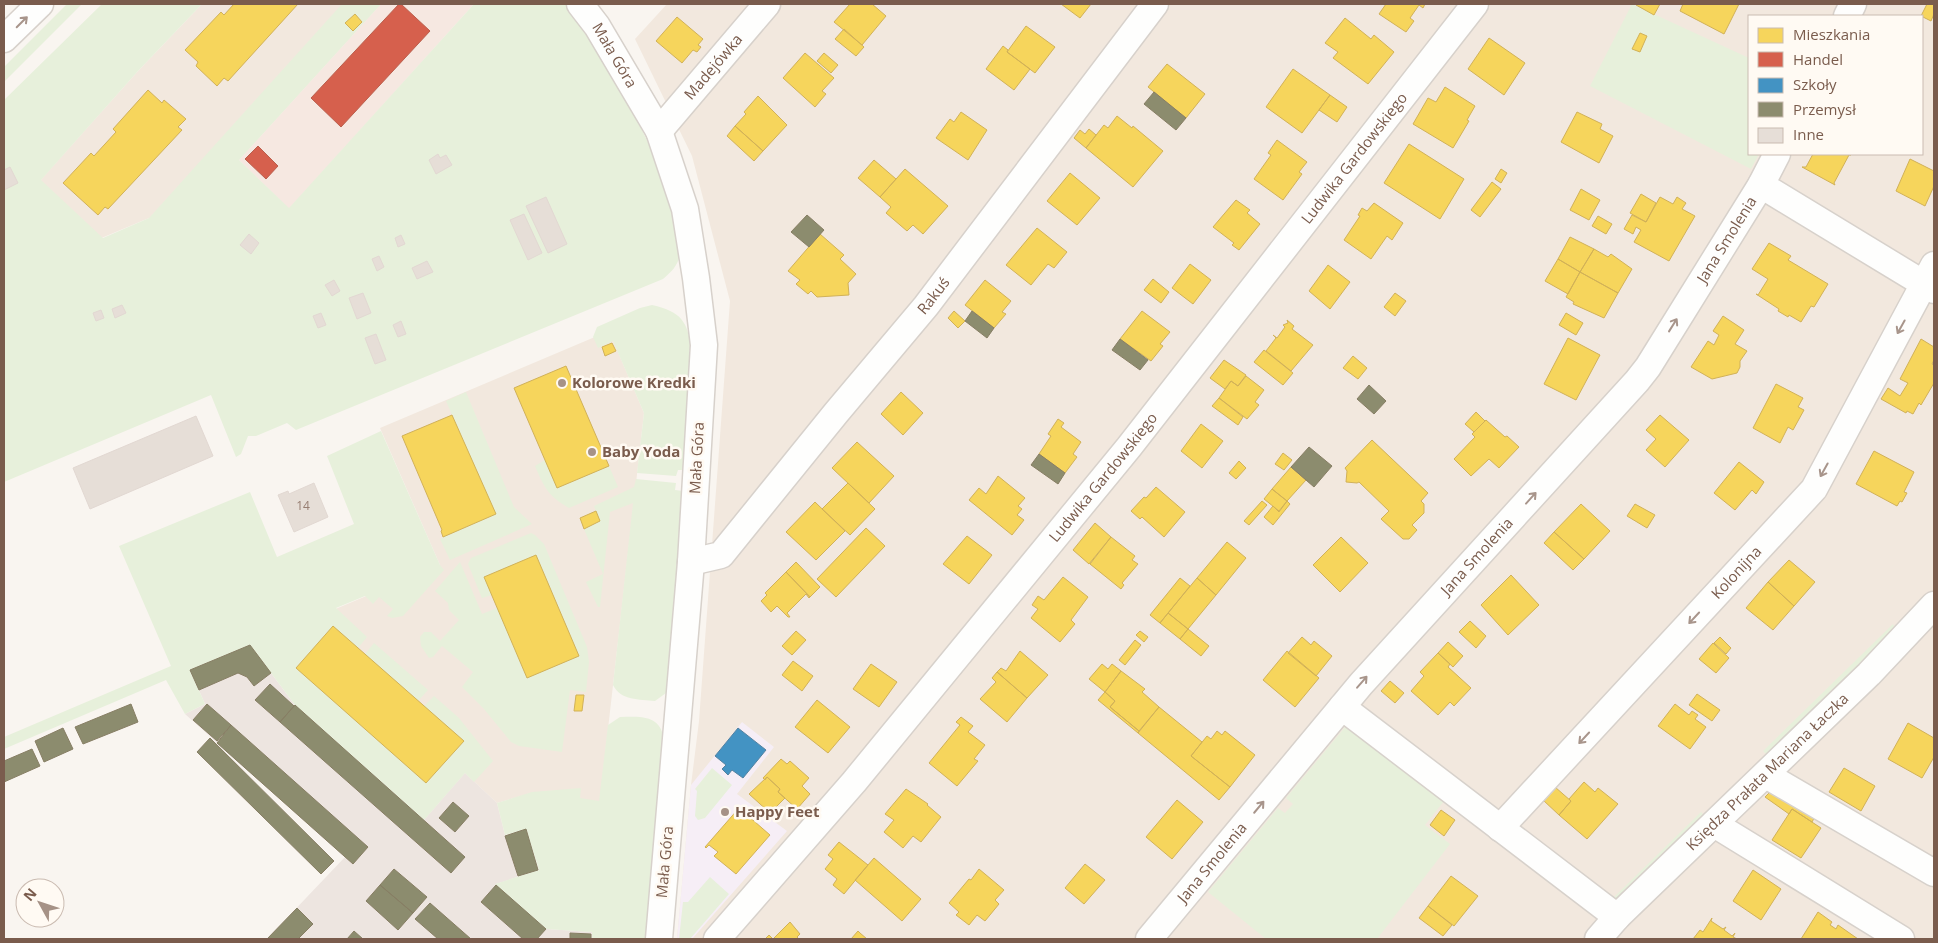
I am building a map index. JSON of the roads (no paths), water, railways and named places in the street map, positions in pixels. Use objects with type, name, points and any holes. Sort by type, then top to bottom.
[{"type":"street","points":[[4,39],[40,4]]},
{"type":"street","name":"Mała Góra","points":[[580,4],[597,26],[659,131],[684,210],[696,278],[704,345],[691,562],[658,939]]},
{"type":"street","name":"Madejówka","points":[[659,131],[767,4]]},
{"type":"street","name":"Rakuś","points":[[691,562],[721,555],[926,306],[1155,4]]},
{"type":"street","name":"Ludwika Gardowskiego","points":[[717,939],[854,782],[1129,447],[1475,4]]},
{"type":"street","name":"Jana Smolenia","points":[[1149,939],[1342,707],[1442,594],[1637,381],[1648,367],[1761,185],[1776,155]]},
{"type":"street","points":[[1761,185],[1931,280]]},
{"type":"street","name":"Kolonijna","points":[[1500,828],[1814,489],[1931,280]]},
{"type":"street","name":"Księdza Prałata Mariana Łaczka","points":[[1598,939],[1617,917],[1869,674],[1934,605]]},
{"type":"street","points":[[1342,707],[1617,917]]},
{"type":"street","points":[[1766,775],[1934,873]]},
{"type":"street","points":[[1714,824],[1901,939]]},
{"type":"place","name":"Kolorowe Kredki","points":[[562,383]]},
{"type":"place","name":"Baby Yoda","points":[[592,452]]},
{"type":"place","name":"Happy Feet","points":[[725,812]]}]
